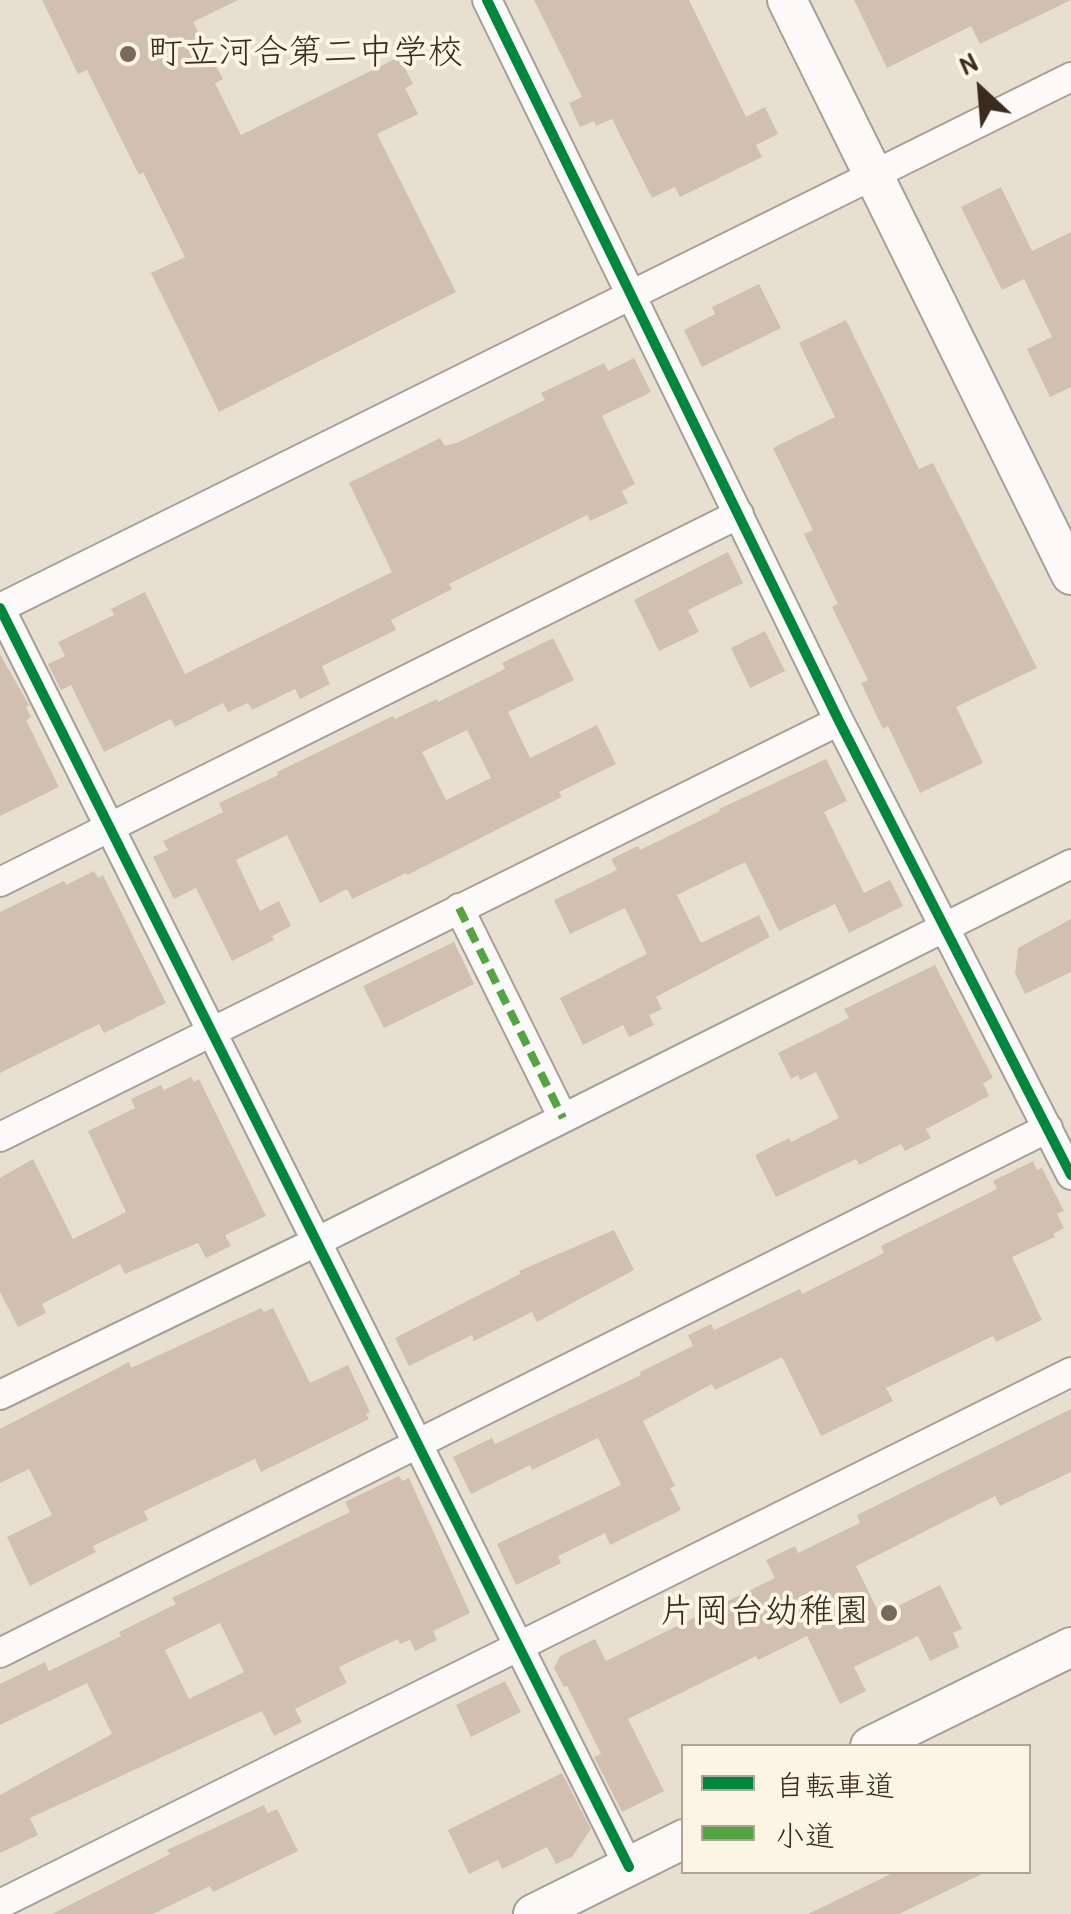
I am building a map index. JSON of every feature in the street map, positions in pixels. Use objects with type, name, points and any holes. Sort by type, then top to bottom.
[{"type":"street","points":[[487,0],[840,721],[1071,1175]]},
{"type":"street","points":[[787,0],[1071,574]]},
{"type":"street","points":[[629,1867],[0,608],[1071,77]]},
{"type":"street","points":[[0,882],[739,514]]},
{"type":"street","points":[[0,1138],[840,721]]},
{"type":"street","points":[[0,1395],[318,1241],[1071,864]]},
{"type":"street","points":[[459,908],[563,1118]]},
{"type":"street","points":[[0,1653],[1048,1128]]},
{"type":"street","points":[[0,1904],[1071,1372]]},
{"type":"street","points":[[874,1744],[1071,1647]]},
{"type":"street","points":[[534,1914],[681,1841]]},
{"type":"building","points":[[42,0],[238,0],[193,22],[223,79],[215,83],[241,135],[399,57],[413,84],[405,88],[418,114],[377,134],[456,292],[219,412],[151,273],[185,257],[87,70],[78,74]]},
{"type":"building","points":[[534,0],[689,0],[746,117],[765,107],[778,134],[756,145],[762,157],[680,197],[675,187],[652,198],[612,119],[580,127],[569,103],[582,97]]},
{"type":"building","points":[[854,0],[1071,0],[980,44],[971,26],[887,68]]},
{"type":"building","points":[[1001,187],[1032,251],[1071,232],[1071,387],[1050,397],[1027,349],[1052,337],[1024,279],[1002,290],[961,207]]},
{"type":"building","points":[[759,284],[781,328],[702,367],[684,330],[715,314],[712,307]]},
{"type":"building","points":[[846,320],[919,469],[933,463],[1037,668],[956,707],[983,763],[920,793],[888,726],[883,729],[861,683],[868,680],[832,607],[838,604],[804,534],[813,530],[773,448],[835,417],[799,343]]},
{"type":"building","points":[[634,358],[651,392],[602,416],[635,484],[622,491],[628,503],[590,521],[587,515],[449,584],[452,589],[391,620],[396,630],[322,666],[330,684],[300,699],[295,689],[252,710],[248,703],[228,712],[223,703],[175,727],[171,719],[104,752],[71,685],[61,690],[48,664],[65,656],[58,642],[114,615],[111,609],[145,592],[185,674],[392,572],[349,483],[440,438],[445,446],[459,442],[545,400],[541,393],[604,363],[608,371]]},
{"type":"building","points":[[728,552],[743,583],[688,610],[699,632],[659,651],[634,600]]},
{"type":"building","points":[[765,631],[785,671],[750,688],[731,648]]},
{"type":"building","points":[[553,638],[574,680],[508,712],[530,758],[597,725],[616,764],[559,792],[562,797],[352,899],[347,889],[320,903],[287,835],[236,860],[260,911],[279,901],[291,926],[272,936],[274,940],[232,961],[196,888],[174,899],[153,857],[168,850],[163,841],[223,812],[219,803],[278,775],[277,772],[393,716],[395,719],[437,699],[438,702],[505,669],[502,663]],"holes":[[[467,730],[491,778],[446,800],[422,752]]]},
{"type":"building","points":[[0,654],[29,705],[26,707],[31,717],[26,720],[59,787],[0,816]]},
{"type":"building","points":[[826,759],[847,801],[824,812],[864,893],[890,880],[903,906],[849,933],[835,904],[779,931],[745,862],[677,895],[701,943],[759,915],[770,937],[656,997],[662,1009],[649,1015],[654,1025],[629,1037],[623,1025],[583,1045],[560,998],[647,954],[625,908],[570,934],[554,900],[617,870],[611,859],[638,846],[640,850]]},
{"type":"building","points":[[94,871],[98,878],[103,875],[166,1003],[104,1033],[99,1024],[0,1073],[0,912]]},
{"type":"building","points":[[1071,919],[1071,972],[1025,994],[1015,973],[1018,948]]},
{"type":"building","points":[[454,942],[474,984],[384,1028],[363,986]]},
{"type":"building","points":[[935,965],[993,1078],[983,1083],[989,1096],[926,1129],[931,1138],[905,1151],[901,1144],[859,1165],[856,1159],[776,1197],[755,1155],[839,1118],[816,1072],[800,1080],[798,1075],[791,1079],[778,1053],[849,1018],[844,1009]]},
{"type":"building","points":[[191,1077],[194,1082],[199,1079],[266,1216],[225,1235],[231,1246],[206,1258],[198,1243],[125,1274],[120,1264],[42,1304],[46,1313],[18,1327],[0,1292],[0,1178],[33,1159],[73,1239],[126,1212],[88,1131],[135,1108],[131,1099]]},
{"type":"building","points":[[1033,1161],[1037,1170],[1042,1168],[1064,1211],[1057,1214],[1064,1228],[1053,1234],[1055,1237],[1012,1257],[1042,1320],[996,1342],[993,1336],[886,1388],[893,1401],[821,1436],[782,1357],[715,1390],[712,1384],[643,1421],[675,1486],[670,1488],[681,1510],[610,1545],[605,1533],[558,1556],[561,1563],[516,1585],[497,1544],[621,1485],[598,1438],[471,1494],[453,1457],[492,1438],[495,1444],[641,1375],[640,1372],[693,1346],[688,1335],[711,1324],[714,1330],[800,1289],[802,1294],[884,1253],[881,1246],[997,1189],[993,1181]]},
{"type":"building","points":[[614,1230],[634,1270],[537,1322],[532,1312],[474,1341],[472,1335],[409,1366],[395,1338],[520,1274],[519,1271]]},
{"type":"building","points":[[261,1308],[264,1312],[273,1308],[310,1383],[348,1365],[370,1412],[366,1414],[369,1419],[261,1472],[255,1459],[144,1511],[148,1520],[93,1546],[96,1552],[30,1586],[7,1537],[52,1515],[29,1469],[0,1483],[0,1429],[129,1362],[131,1368]]},
{"type":"building","points":[[1071,1409],[1071,1472],[1000,1506],[995,1496],[856,1566],[880,1615],[940,1585],[962,1629],[953,1633],[959,1647],[930,1661],[918,1636],[854,1667],[866,1691],[840,1704],[807,1636],[758,1660],[756,1656],[628,1719],[664,1791],[622,1812],[594,1757],[601,1754],[554,1668],[560,1656],[595,1639],[606,1661],[775,1578],[766,1560],[795,1546],[798,1553],[860,1523],[857,1515]]},
{"type":"building","points":[[399,1476],[402,1481],[409,1478],[470,1613],[433,1631],[437,1640],[415,1651],[410,1640],[400,1644],[398,1639],[339,1667],[347,1683],[295,1709],[302,1722],[274,1736],[262,1711],[30,1818],[38,1835],[0,1853],[0,1795],[112,1734],[87,1683],[0,1725],[0,1684],[45,1662],[49,1671],[121,1636],[119,1632],[176,1604],[172,1598],[350,1512],[345,1502]],"holes":[[[220,1623],[244,1672],[189,1699],[165,1650]]]},
{"type":"building","points":[[505,1681],[521,1712],[471,1737],[456,1705]]},
{"type":"building","points":[[562,1773],[591,1829],[572,1857],[556,1864],[547,1847],[502,1869],[498,1860],[469,1874],[448,1830]]},
{"type":"building","points":[[264,1805],[268,1813],[277,1809],[298,1851],[213,1892],[210,1886],[153,1914],[52,1914],[170,1854],[167,1850]]},
{"type":"building","points":[[891,1874],[982,1874],[899,1914],[808,1914]]},
{"type":"marked path","points":[[459,908],[563,1118]]},
{"type":"cycle path","points":[[487,0],[839,721],[1071,1175]]},
{"type":"cycle path","points":[[0,608],[629,1867]]},
{"type":"place","name":"町立河合第二中学校","points":[[128,54]]},
{"type":"place","name":"片岡台幼稚園","points":[[889,1613]]}]
